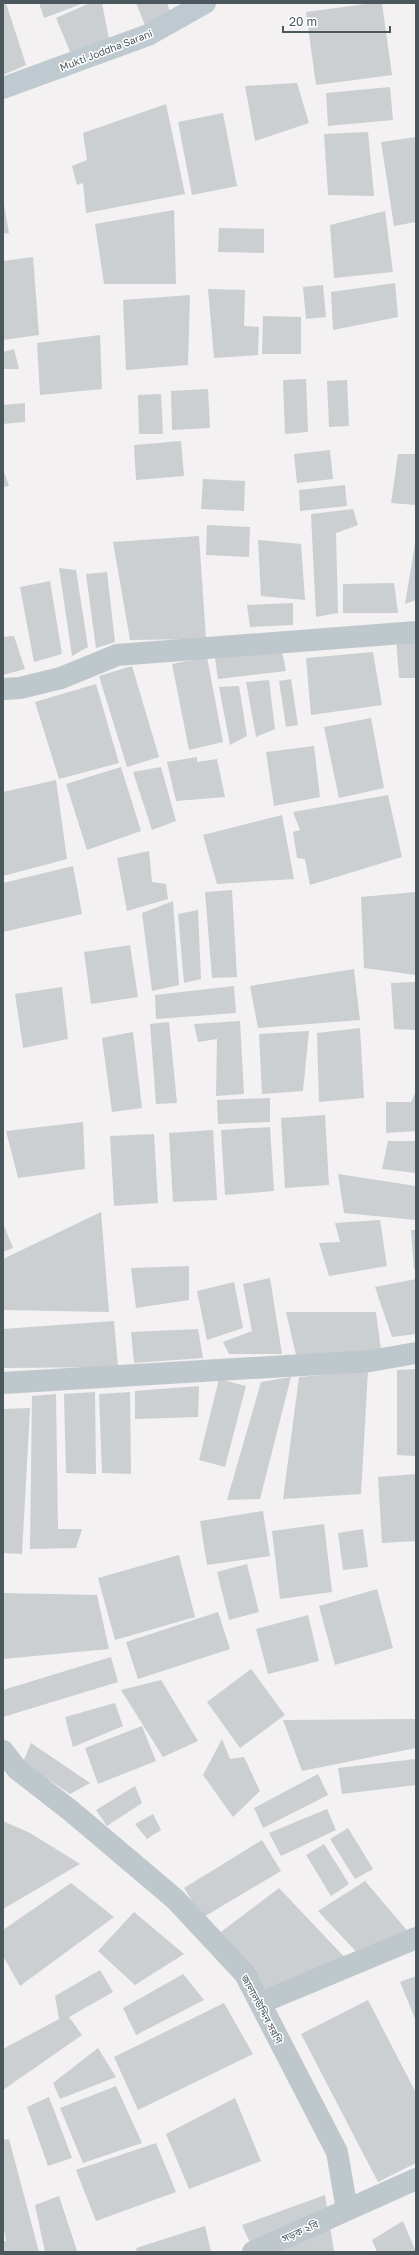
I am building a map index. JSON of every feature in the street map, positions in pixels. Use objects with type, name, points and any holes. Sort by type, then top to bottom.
[{"type":"street","name":"Mukti Joddha Sarani","points":[[3,88],[148,35],[205,3]]},
{"type":"street","points":[[3,689],[20,688],[61,678],[117,655],[416,632]]},
{"type":"street","points":[[3,1383],[370,1361],[416,1353]]},
{"type":"street","name":"জালালউদ্দিন সরণি","points":[[3,1751],[17,1769],[71,1810],[175,1899],[245,1974],[337,2152],[348,2210]]},
{"type":"street","points":[[260,2003],[416,1938]]},
{"type":"street","points":[[348,2210],[416,2178]]},
{"type":"street","name":"সড়ক ২বি","points":[[253,2252],[348,2210]]},
{"type":"building","points":[[3,3],[6,3],[26,65],[3,75]]},
{"type":"building","points":[[39,3],[84,3],[44,18]]},
{"type":"building","points":[[90,3],[102,3],[110,44],[73,59],[56,18]]},
{"type":"building","points":[[136,3],[167,3],[172,17],[147,30]]},
{"type":"building","points":[[382,3],[392,75],[316,85],[306,12]]},
{"type":"building","points":[[297,83],[309,123],[255,141],[245,86]]},
{"type":"building","points":[[390,87],[393,120],[328,126],[326,93]]},
{"type":"building","points":[[166,104],[185,194],[86,213],[83,183],[77,185],[72,166],[87,160],[83,133]]},
{"type":"building","points":[[223,113],[237,186],[192,195],[178,122]]},
{"type":"building","points":[[368,132],[374,196],[328,195],[324,134]]},
{"type":"building","points":[[416,137],[416,222],[394,226],[381,142]]},
{"type":"building","points":[[3,205],[9,233],[3,234]]},
{"type":"building","points":[[174,210],[176,284],[104,284],[95,224]]},
{"type":"building","points":[[385,211],[393,272],[334,278],[330,225]]},
{"type":"building","points":[[219,228],[264,229],[264,253],[218,252]]},
{"type":"building","points":[[33,257],[39,335],[3,340],[3,261]]},
{"type":"building","points":[[395,283],[398,317],[333,330],[331,292]]},
{"type":"building","points":[[323,285],[326,317],[306,319],[303,287]]},
{"type":"building","points":[[208,289],[245,290],[244,326],[259,327],[258,355],[214,358]]},
{"type":"building","points":[[190,295],[188,365],[126,370],[123,300]]},
{"type":"building","points":[[263,316],[301,317],[301,354],[262,354]]},
{"type":"building","points":[[100,335],[102,389],[40,395],[37,343]]},
{"type":"building","points":[[14,349],[19,369],[3,369],[3,352]]},
{"type":"building","points":[[306,379],[308,432],[285,434],[283,380]]},
{"type":"building","points":[[347,380],[349,426],[329,427],[327,381]]},
{"type":"building","points":[[208,389],[210,428],[172,430],[171,391]]},
{"type":"building","points":[[161,394],[163,434],[139,434],[138,395]]},
{"type":"building","points":[[25,403],[25,422],[3,424],[3,405]]},
{"type":"building","points":[[181,441],[184,476],[136,480],[134,445]]},
{"type":"building","points":[[330,450],[333,479],[297,483],[294,454]]},
{"type":"building","points":[[398,454],[416,454],[416,505],[391,503]]},
{"type":"building","points":[[3,469],[9,486],[3,487]]},
{"type":"building","points":[[203,479],[245,481],[244,511],[201,509]]},
{"type":"building","points":[[345,485],[347,506],[300,511],[299,490]]},
{"type":"building","points":[[353,509],[358,525],[336,533],[338,613],[316,617],[311,514]]},
{"type":"building","points":[[207,525],[250,527],[249,557],[206,555]]},
{"type":"building","points":[[199,536],[206,639],[130,640],[113,542]]},
{"type":"building","points":[[258,540],[301,544],[305,600],[261,596]]},
{"type":"building","points":[[415,544],[416,600],[405,604]]},
{"type":"building","points":[[59,568],[76,570],[88,647],[72,656]]},
{"type":"building","points":[[107,572],[115,642],[96,648],[86,574]]},
{"type":"building","points":[[50,581],[62,654],[34,662],[20,587]]},
{"type":"building","points":[[394,583],[398,613],[343,613],[343,584]]},
{"type":"building","points":[[293,603],[293,625],[250,627],[247,605]]},
{"type":"building","points":[[416,635],[416,678],[399,678],[396,636]]},
{"type":"building","points":[[14,636],[25,669],[3,675],[3,637]]},
{"type":"building","points":[[281,646],[286,671],[218,679],[214,650]]},
{"type":"building","points":[[373,652],[382,705],[311,715],[306,658]]},
{"type":"building","points":[[207,657],[223,742],[189,750],[172,664]]},
{"type":"building","points":[[132,666],[159,757],[127,767],[99,676]]},
{"type":"building","points":[[291,679],[298,725],[286,727],[279,681]]},
{"type":"building","points":[[269,680],[275,729],[256,737],[246,682]]},
{"type":"building","points":[[96,684],[119,763],[59,779],[35,702]]},
{"type":"building","points":[[239,686],[247,736],[230,745],[219,687]]},
{"type":"building","points":[[371,718],[384,788],[339,798],[324,727]]},
{"type":"building","points":[[314,746],[320,797],[274,806],[266,752]]},
{"type":"building","points":[[197,757],[197,762],[217,759],[225,797],[176,801],[167,762]]},
{"type":"building","points":[[121,767],[141,831],[87,850],[66,784]]},
{"type":"building","points":[[161,767],[176,821],[152,830],[133,772]]},
{"type":"building","points":[[56,780],[67,859],[3,876],[3,792]]},
{"type":"building","points":[[388,795],[402,857],[310,885],[305,859],[297,858],[293,832],[300,830],[293,812]]},
{"type":"building","points":[[282,815],[294,879],[217,884],[203,835]]},
{"type":"building","points":[[149,851],[152,882],[166,884],[168,899],[127,911],[117,858]]},
{"type":"building","points":[[73,866],[82,914],[3,932],[3,883]]},
{"type":"building","points":[[232,890],[237,977],[212,978],[205,892]]},
{"type":"building","points":[[416,892],[416,975],[364,968],[361,897]]},
{"type":"building","points":[[173,901],[179,985],[152,991],[142,913]]},
{"type":"building","points":[[198,910],[201,979],[184,983],[178,914]]},
{"type":"building","points":[[130,945],[138,997],[91,1004],[84,952]]},
{"type":"building","points":[[354,969],[360,1020],[258,1028],[250,986]]},
{"type":"building","points":[[416,982],[416,1030],[394,1029],[391,983]]},
{"type":"building","points":[[234,986],[236,1013],[156,1019],[155,995]]},
{"type":"building","points":[[62,987],[68,1039],[23,1048],[15,994]]},
{"type":"building","points":[[240,1021],[244,1094],[216,1096],[217,1039],[198,1042],[194,1024]]},
{"type":"building","points":[[169,1022],[177,1103],[156,1104],[150,1024]]},
{"type":"building","points":[[360,1028],[364,1098],[319,1102],[317,1033]]},
{"type":"building","points":[[309,1031],[303,1091],[262,1094],[259,1034]]},
{"type":"building","points":[[133,1032],[142,1108],[112,1112],[102,1038]]},
{"type":"building","points":[[416,1091],[416,1131],[386,1133],[386,1102],[411,1102]]},
{"type":"building","points":[[270,1098],[270,1122],[218,1124],[217,1100]]},
{"type":"building","points":[[325,1115],[329,1185],[285,1188],[281,1118]]},
{"type":"building","points":[[83,1122],[85,1169],[18,1178],[6,1131]]},
{"type":"building","points":[[270,1127],[274,1191],[225,1195],[221,1130]]},
{"type":"building","points":[[213,1130],[217,1200],[173,1202],[169,1133]]},
{"type":"building","points":[[154,1134],[158,1203],[114,1206],[110,1136]]},
{"type":"building","points":[[388,1141],[416,1141],[416,1173],[382,1169]]},
{"type":"building","points":[[338,1174],[416,1186],[416,1220],[344,1213]]},
{"type":"building","points":[[101,1212],[109,1312],[3,1310],[3,1259]]},
{"type":"building","points":[[380,1220],[387,1266],[329,1276],[319,1243],[340,1242],[335,1223]]},
{"type":"building","points":[[3,1223],[13,1248],[3,1252]]},
{"type":"building","points":[[411,1230],[416,1230],[416,1269],[414,1269]]},
{"type":"building","points":[[189,1266],[189,1300],[136,1308],[131,1268]]},
{"type":"building","points":[[270,1278],[282,1354],[229,1354],[223,1342],[252,1331],[243,1284]]},
{"type":"building","points":[[416,1279],[416,1334],[392,1337],[375,1287]]},
{"type":"building","points":[[234,1282],[243,1328],[207,1340],[197,1291]]},
{"type":"building","points":[[286,1312],[376,1312],[381,1350],[296,1355]]},
{"type":"building","points":[[114,1321],[118,1367],[3,1368],[3,1329]]},
{"type":"building","points":[[198,1329],[203,1358],[134,1363],[131,1332]]},
{"type":"building","points":[[416,1369],[416,1456],[397,1455],[397,1370]]},
{"type":"building","points":[[368,1371],[361,1494],[283,1499],[299,1377]]},
{"type":"building","points":[[291,1377],[260,1499],[227,1500],[261,1382]]},
{"type":"building","points":[[219,1379],[246,1386],[225,1467],[199,1460]]},
{"type":"building","points":[[199,1386],[198,1417],[135,1419],[135,1391]]},
{"type":"building","points":[[95,1392],[96,1474],[66,1473],[64,1394]]},
{"type":"building","points":[[130,1392],[131,1474],[102,1473],[99,1394]]},
{"type":"building","points":[[56,1394],[58,1529],[82,1529],[76,1548],[30,1549],[32,1396]]},
{"type":"building","points":[[30,1408],[22,1554],[3,1553],[3,1409]]},
{"type":"building","points":[[416,1474],[416,1541],[382,1543],[378,1477]]},
{"type":"building","points":[[263,1511],[270,1556],[207,1565],[200,1521]]},
{"type":"building","points":[[324,1524],[332,1592],[280,1599],[272,1531]]},
{"type":"building","points":[[363,1529],[368,1567],[343,1570],[338,1533]]},
{"type":"building","points":[[179,1555],[195,1617],[115,1640],[98,1578]]},
{"type":"building","points":[[247,1564],[259,1612],[229,1620],[217,1572]]},
{"type":"building","points":[[377,1589],[393,1648],[335,1665],[319,1606]]},
{"type":"building","points":[[3,1593],[97,1595],[109,1649],[3,1659]]},
{"type":"building","points":[[218,1612],[230,1649],[138,1679],[126,1642]]},
{"type":"building","points":[[308,1615],[319,1661],[268,1674],[256,1629]]},
{"type":"building","points":[[111,1657],[118,1682],[3,1717],[3,1690]]},
{"type":"building","points":[[251,1669],[285,1715],[240,1748],[207,1702]]},
{"type":"building","points":[[161,1680],[198,1741],[163,1757],[121,1690]]},
{"type":"building","points":[[115,1703],[123,1726],[73,1747],[65,1717]]},
{"type":"building","points":[[416,1719],[416,1748],[302,1771],[283,1720]]},
{"type":"building","points":[[142,1726],[156,1761],[98,1784],[85,1748]]},
{"type":"building","points":[[222,1739],[230,1759],[244,1757],[260,1791],[233,1817],[203,1775]]},
{"type":"building","points":[[31,1743],[90,1783],[70,1794],[23,1762]]},
{"type":"building","points":[[416,1759],[416,1785],[342,1794],[338,1768]]},
{"type":"building","points":[[318,1774],[328,1795],[263,1828],[254,1808]]},
{"type":"building","points":[[135,1786],[142,1803],[107,1826],[96,1810]]},
{"type":"building","points":[[327,1809],[336,1830],[281,1856],[269,1833]]},
{"type":"building","points":[[153,1814],[161,1830],[147,1839],[135,1824]]},
{"type":"building","points":[[3,1821],[30,1833],[80,1864],[3,1909]]},
{"type":"building","points":[[348,1828],[373,1869],[355,1879],[330,1839]]},
{"type":"building","points":[[262,1840],[281,1871],[202,1918],[184,1888]]},
{"type":"building","points":[[324,1844],[349,1884],[331,1896],[306,1855]]},
{"type":"building","points":[[365,1881],[416,1941],[362,1958],[318,1911]]},
{"type":"building","points":[[71,1883],[114,1917],[20,1986],[3,1956],[3,1930]]},
{"type":"building","points":[[279,1888],[350,1963],[267,1996],[221,1932]]},
{"type":"building","points":[[134,1912],[184,1954],[135,1985],[98,1951]]},
{"type":"building","points":[[100,1970],[113,1992],[69,2017],[82,2035],[3,2090],[3,2049],[59,2019],[55,1996]]},
{"type":"building","points":[[183,1974],[204,2000],[136,2035],[123,2008]]},
{"type":"building","points":[[416,1976],[416,2021],[400,1982]]},
{"type":"building","points":[[368,2000],[416,2093],[416,2163],[378,2182],[301,2034]]},
{"type":"building","points":[[224,2003],[253,2054],[138,2110],[114,2057]]},
{"type":"building","points":[[98,2048],[116,2077],[60,2099],[53,2083]]},
{"type":"building","points":[[116,2086],[142,2143],[83,2163],[60,2108]]},
{"type":"building","points":[[49,2097],[72,2158],[48,2166],[27,2107]]},
{"type":"building","points":[[235,2098],[261,2161],[189,2189],[166,2134]]},
{"type":"building","points":[[9,2139],[39,2252],[3,2252],[3,2241],[6,2241],[3,2223],[3,2140]]},
{"type":"building","points":[[156,2143],[176,2192],[96,2221],[76,2170]]},
{"type":"building","points":[[325,2195],[334,2251],[254,2252],[242,2225]]},
{"type":"building","points":[[59,2196],[77,2251],[74,2252],[45,2252],[35,2205]]},
{"type":"building","points":[[403,2221],[416,2252],[377,2252],[372,2240]]},
{"type":"building","points":[[205,2226],[211,2252],[137,2252],[136,2248]]}]
